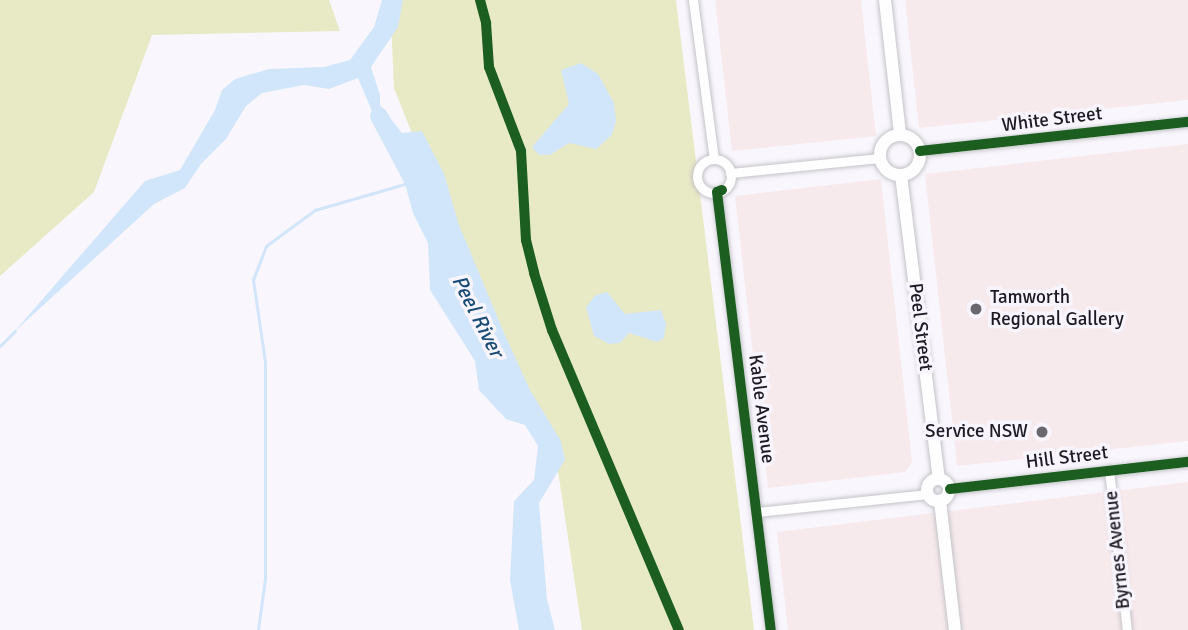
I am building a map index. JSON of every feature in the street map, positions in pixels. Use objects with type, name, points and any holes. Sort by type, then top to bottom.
[{"type":"main road","points":[[885,0],[900,134]]},
{"type":"main road","points":[[900,134],[913,139],[920,151],[915,169],[901,175],[888,171],[880,158],[884,144],[900,134]]},
{"type":"main road","name":"Peel Street","points":[[901,175],[939,479]]},
{"type":"main road","points":[[939,479],[947,482],[950,489],[946,498],[940,501],[931,499],[928,494],[929,483],[939,479]]},
{"type":"main road","points":[[940,501],[955,630]]},
{"type":"street","points":[[693,0],[714,159]]},
{"type":"street","name":"White Street","points":[[920,151],[1188,122]]},
{"type":"street","points":[[730,173],[880,158]]},
{"type":"street","points":[[714,159],[725,163],[730,173],[729,183],[717,192],[702,187],[697,177],[700,166],[714,159]]},
{"type":"street","name":"Kable Avenue","points":[[717,192],[771,630]]},
{"type":"street","name":"Hill Street","points":[[950,489],[1188,462]]},
{"type":"street","name":"Byrnes Avenue","points":[[1110,470],[1127,630]]},
{"type":"street","points":[[757,513],[928,494]]},
{"type":"shaded area","points":[[715,0],[861,0],[876,136],[732,151]]},
{"type":"shaded area","points":[[905,0],[1188,0],[1188,100],[919,128]]},
{"type":"shaded area","points":[[1188,144],[1188,441],[957,466],[925,174]]},
{"type":"shaded area","points":[[881,179],[912,462],[905,472],[768,488],[735,196]]},
{"type":"shaded area","points":[[1188,482],[1188,630],[788,630],[777,532]]},
{"type":"green space","points":[[0,0],[329,0],[340,31],[152,35],[94,192],[0,276]]},
{"type":"green space","points":[[390,0],[676,0],[754,630],[582,630],[554,445],[514,392],[394,88]]},
{"type":"water","points":[[382,0],[403,0],[398,27],[371,67],[380,95],[380,105],[402,133],[422,131],[444,174],[459,225],[505,335],[530,390],[561,441],[565,460],[539,503],[547,599],[555,630],[519,630],[510,580],[514,501],[534,480],[538,446],[525,425],[506,419],[479,390],[475,361],[430,290],[428,243],[413,213],[402,173],[401,141],[387,135],[374,116],[358,78],[329,89],[304,85],[262,93],[246,106],[226,139],[201,164],[185,188],[154,204],[14,332],[145,181],[180,170],[215,110],[222,90],[235,79],[269,69],[324,67],[350,60],[374,27]]},
{"type":"water","points":[[581,63],[598,74],[614,103],[616,121],[612,135],[596,149],[569,143],[550,155],[539,155],[532,147],[569,104],[561,70]]},
{"type":"water","points":[[607,292],[625,314],[661,310],[666,324],[664,338],[657,342],[629,333],[620,343],[609,344],[594,336],[586,307],[596,295]]},
{"type":"waterway","name":"Peel River","points":[[379,116],[412,178]]},
{"type":"waterway","points":[[258,630],[265,579],[265,362],[253,280],[266,246],[315,210],[405,184]]},
{"type":"waterway","points":[[0,346],[15,331]]},
{"type":"cycle path","points":[[480,0],[486,23],[489,67],[521,151],[526,240],[552,330],[679,630]]},
{"type":"cycle path","points":[[920,151],[1188,122]]},
{"type":"cycle path","points":[[722,190],[717,192],[771,630]]},
{"type":"cycle path","points":[[950,489],[1188,462]]},
{"type":"place","name":"Tamworth Regional Gallery","points":[[976,309]]},
{"type":"place","name":"Service NSW","points":[[1042,432]]}]
